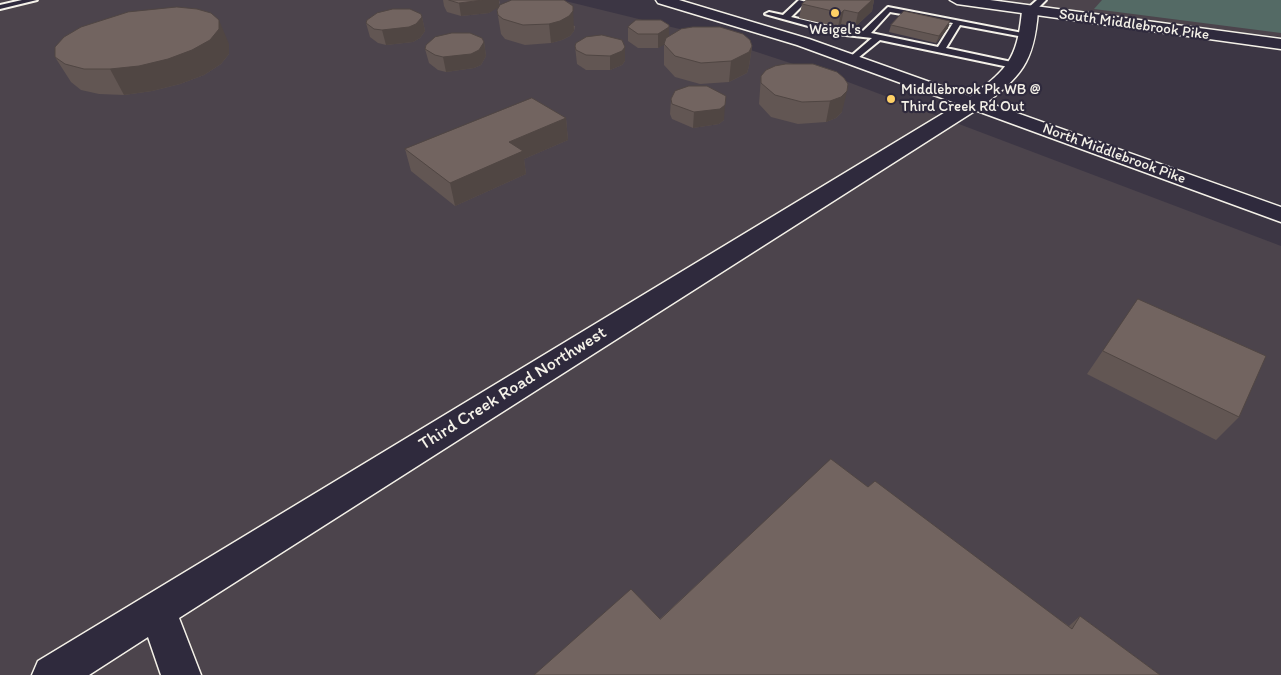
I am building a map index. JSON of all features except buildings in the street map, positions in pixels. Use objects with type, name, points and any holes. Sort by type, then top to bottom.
[{"type":"street","name":"North Middlebrook Pike","points":[[663,0],[803,42],[1281,215]]},
{"type":"street","name":"South Middlebrook Pike","points":[[957,0],[1036,5],[1281,44]]},
{"type":"street","points":[[1018,66],[1024,55],[1036,5]]},
{"type":"street","name":"Third Creek Road Northwest","points":[[52,675],[974,103],[1004,81],[1018,66]]},
{"type":"street","points":[[157,610],[181,675]]},
{"type":"lane","points":[[0,7],[33,0]]},
{"type":"lane","points":[[785,18],[802,2]]},
{"type":"lane","points":[[865,34],[881,23],[888,9],[906,9],[958,22],[1029,35]]},
{"type":"lane","points":[[769,14],[837,31],[865,34],[1018,66]]},
{"type":"lane","points":[[941,49],[945,36],[958,22]]},
{"type":"lane","points":[[853,60],[878,37]]},
{"type":"shaded area","points":[[0,0],[561,0],[708,36],[848,82],[1281,246],[1281,675],[0,675]]},
{"type":"shaded area","points":[[998,0],[1281,0],[1281,37],[1154,22]]},
{"type":"green space","points":[[1102,0],[1281,0],[1281,33],[1094,9]]},
{"type":"place","name":"Weigel's","points":[[835,13]]},
{"type":"place","name":"Middlebrook Pk WB @ Third Creek Rd Out","points":[[891,99]]}]
